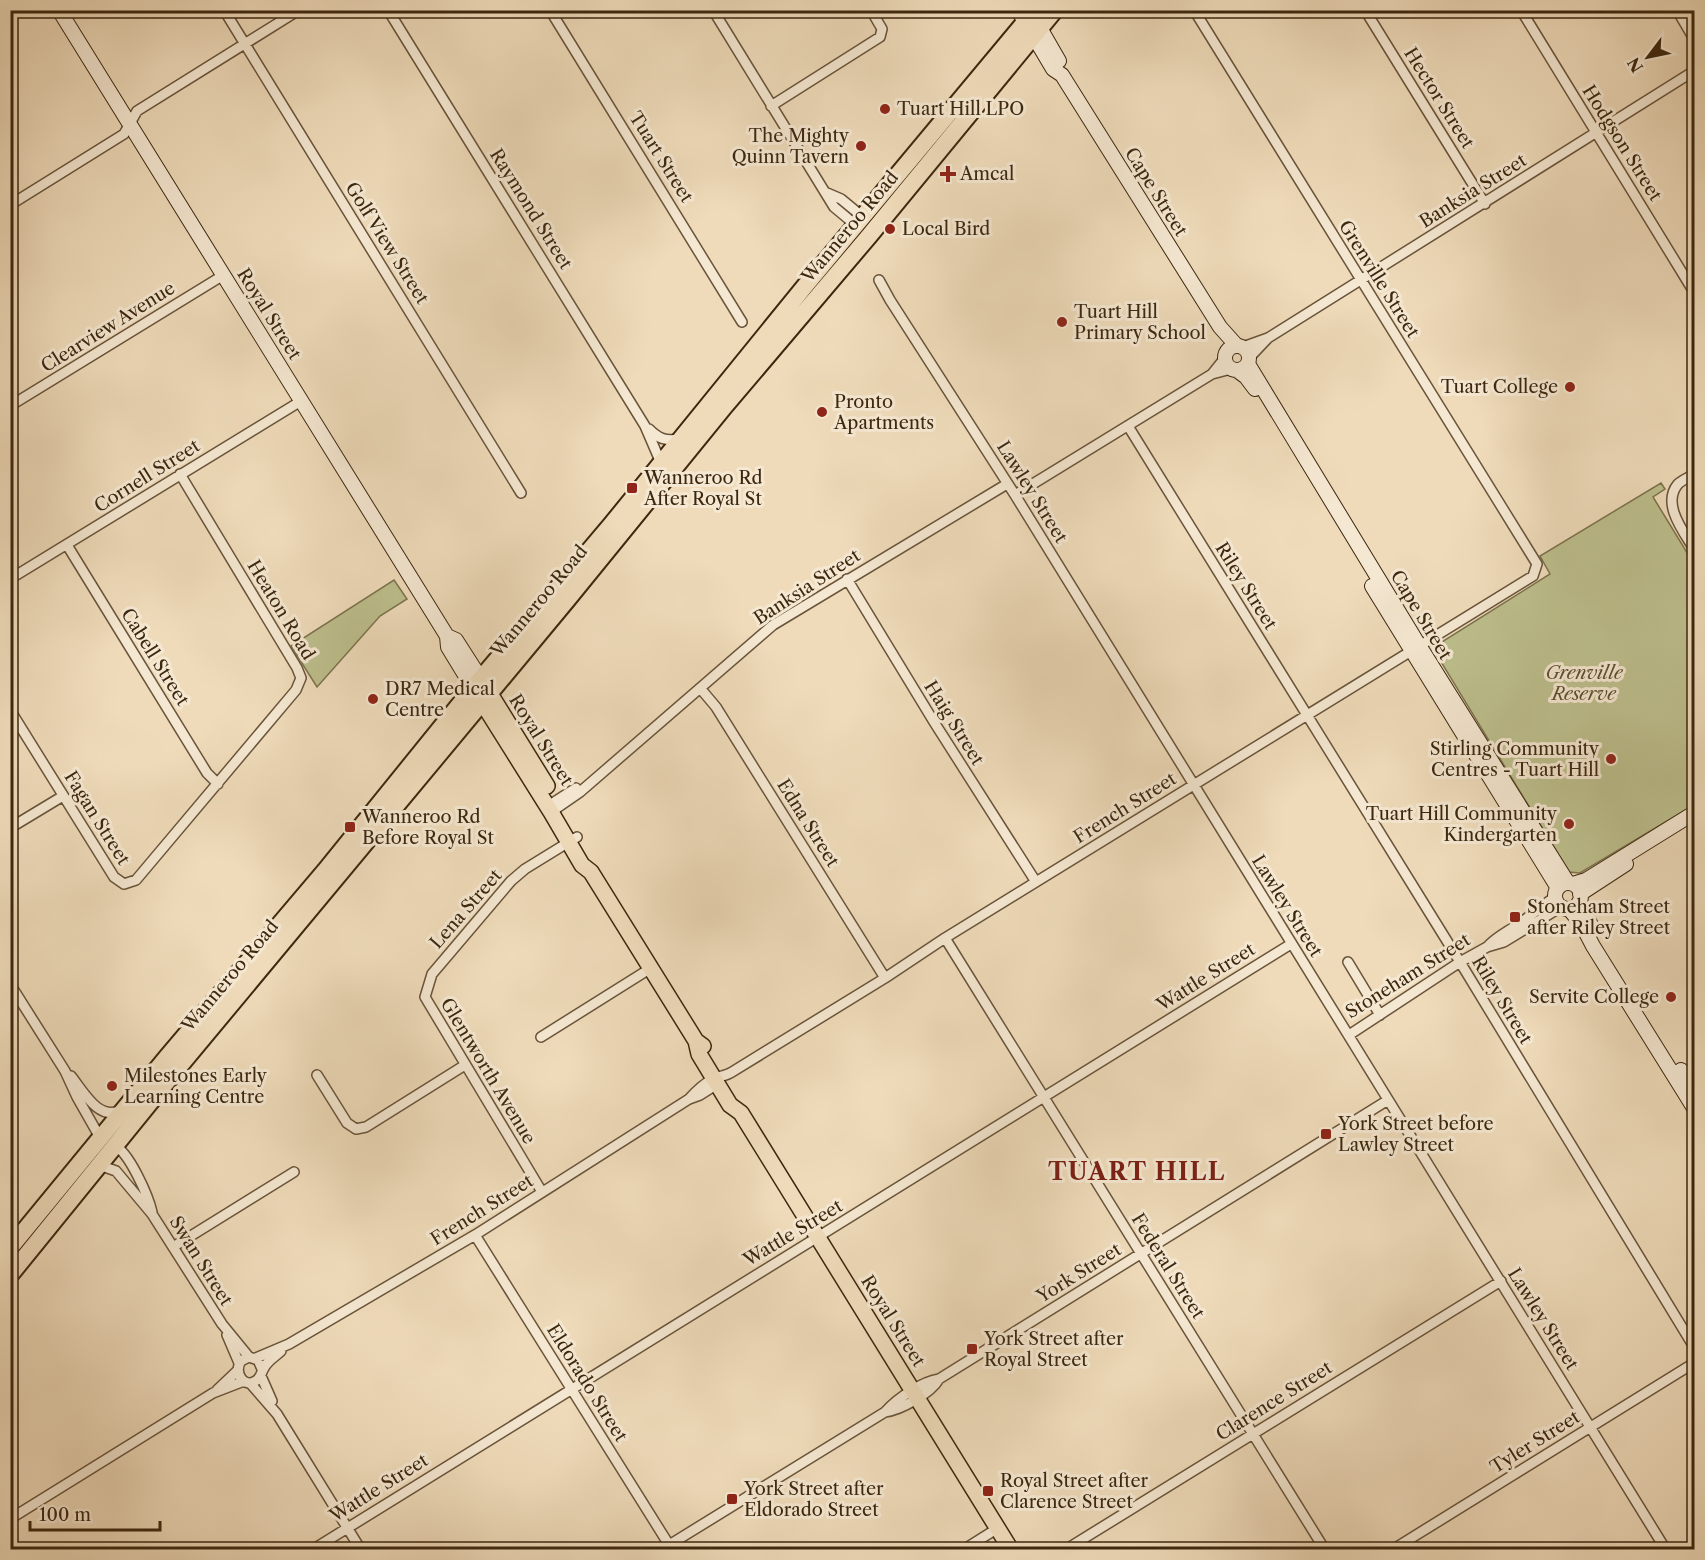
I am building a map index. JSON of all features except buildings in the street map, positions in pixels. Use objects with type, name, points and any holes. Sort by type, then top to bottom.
[{"type":"highway","name":"Wanneroo Road","points":[[10,1248],[109,1141],[127,1107],[318,879],[477,683],[683,438],[936,128],[1030,19],[1055,10]]},
{"type":"highway","name":"Wanneroo Road","points":[[109,1141],[129,1128],[486,698],[716,416],[979,104],[1018,55],[1030,19]]},
{"type":"highway","points":[[936,128],[945,130],[979,104]]},
{"type":"highway","points":[[877,199],[926,150],[933,145],[944,146]]},
{"type":"highway","name":"Wanneroo Road","points":[[10,1275],[93,1160]]},
{"type":"main road","name":"Royal Street","points":[[477,683],[554,806],[572,840],[590,860],[591,872],[696,1041],[699,1054],[719,1080],[730,1105],[741,1113],[1011,1550]]},
{"type":"street","name":"Royal Street","points":[[59,10],[447,636],[448,646],[477,683]]},
{"type":"street","name":"Golf View Street","points":[[224,10],[521,493]]},
{"type":"street","points":[[10,205],[124,134],[137,111],[299,10]]},
{"type":"street","name":"Raymond Street","points":[[388,10],[645,426],[662,463]]},
{"type":"street","name":"Tuart Street","points":[[550,10],[742,322]]},
{"type":"street","points":[[713,10],[834,207],[873,232]]},
{"type":"street","points":[[771,106],[880,37],[882,28],[871,10]]},
{"type":"street","name":"Grenville Street","points":[[1194,10],[1537,564]]},
{"type":"street","name":"Hector Street","points":[[1365,10],[1485,204]]},
{"type":"street","name":"Hodgson Street","points":[[1521,10],[1695,292]]},
{"type":"street","points":[[1677,10],[1695,39]]},
{"type":"street","name":"Cape Street","points":[[1030,19],[1051,65],[1062,75],[1220,327],[1415,650],[1568,896],[1695,1090]]},
{"type":"street","name":"Cape Street","points":[[1030,19],[1060,62],[1062,75]]},
{"type":"street","points":[[1018,55],[1040,57],[1051,65]]},
{"type":"street","name":"Banksia Street","points":[[1237,358],[1695,71]]},
{"type":"street","name":"Clearview Avenue","points":[[10,406],[222,276]]},
{"type":"street","name":"Lawley Street","points":[[879,280],[1015,495],[1666,1550]]},
{"type":"street","points":[[1015,495],[1237,358]]},
{"type":"street","name":"Cornell Street","points":[[10,579],[301,401]]},
{"type":"street","name":"Raymond Street","points":[[645,426],[665,441],[683,438]]},
{"type":"street","name":"Riley Street","points":[[1128,426],[1695,1347]]},
{"type":"street","name":"Heaton Road","points":[[180,474],[301,678],[296,690],[218,784]]},
{"type":"street","points":[[1695,474],[1679,484],[1672,495],[1674,515],[1695,549]]},
{"type":"street","name":"Banksia Street","points":[[554,806],[577,788],[584,786],[773,625],[1007,484]]},
{"type":"street","name":"Cabell Street","points":[[67,545],[207,773],[218,784]]},
{"type":"street","name":"French Street","points":[[252,1358],[289,1344],[475,1235],[689,1099],[700,1095],[719,1080],[885,978],[945,938],[1533,576],[1537,564]]},
{"type":"street","name":"Haig Street","points":[[848,579],[934,722],[1036,882]]},
{"type":"street","name":"Edna Street","points":[[700,688],[716,707],[885,978]]},
{"type":"street","name":"Fagan Street","points":[[10,710],[114,877],[124,884],[136,880],[218,784]]},
{"type":"street","points":[[10,828],[63,796]]},
{"type":"street","name":"Stoneham Street","points":[[1348,1035],[1460,962],[1487,947],[1504,942],[1568,896],[1586,880],[1695,813]]},
{"type":"street","name":"Stoneham Street","points":[[1568,896],[1695,823]]},
{"type":"street","name":"Lena Street","points":[[425,997],[432,974],[511,881],[525,868],[572,840]]},
{"type":"street","name":"Cape Street","points":[[1568,896],[1593,946],[1695,1108]]},
{"type":"street","name":"Federal Street","points":[[945,938],[1325,1550]]},
{"type":"street","name":"Wattle Street","points":[[312,1550],[1291,944]]},
{"type":"street","points":[[1348,962],[1380,1015]]},
{"type":"street","points":[[541,1037],[651,968]]},
{"type":"street","name":"Swan Street","points":[[10,984],[65,1071],[77,1096],[134,1171],[148,1196],[152,1214]]},
{"type":"street","name":"Glentworth Avenue","points":[[425,997],[543,1192]]},
{"type":"street","points":[[317,1075],[347,1123],[356,1129],[366,1127],[465,1065]]},
{"type":"street","name":"Swan Street","points":[[65,1071],[102,1112],[115,1113],[127,1107]]},
{"type":"street","name":"York Street","points":[[667,1548],[885,1412],[896,1411],[916,1394],[934,1388],[939,1380],[1388,1100]]},
{"type":"street","name":"Swan Street","points":[[93,1160],[116,1171],[152,1214],[222,1324],[252,1358]]},
{"type":"street","points":[[173,1247],[294,1172]]},
{"type":"street","name":"Eldorado Street","points":[[475,1235],[571,1388],[667,1548]]},
{"type":"street","name":"Clarence Street","points":[[1065,1550],[1500,1281]]},
{"type":"street","name":"Swan Street","points":[[222,1324],[238,1367]]},
{"type":"street","name":"French Street","points":[[262,1372],[289,1344]]},
{"type":"street","points":[[213,1394],[238,1367],[252,1358],[260,1363],[277,1414]]},
{"type":"street","name":"Tyler Street","points":[[1392,1550],[1695,1363]]},
{"type":"street","points":[[238,1367],[239,1376],[277,1414],[362,1550]]},
{"type":"street","points":[[10,1519],[213,1394],[258,1380],[262,1372]]},
{"type":"street","points":[[963,1550],[998,1528]]},
{"type":"green space","name":"Grenville Reserve","points":[[1661,483],[1665,489],[1653,497],[1694,564],[1694,805],[1580,873],[1569,872],[1435,652],[1437,645],[1550,574],[1540,556]]},
{"type":"green space","points":[[394,580],[407,599],[380,616],[317,687],[291,646]]},
{"type":"place","name":"Tuart Hill LPO","points":[[885,109]]},
{"type":"place","name":"The Mighty Quinn Tavern","points":[[861,146]]},
{"type":"place","name":"Amcal","points":[[948,174]]},
{"type":"place","name":"Local Bird","points":[[890,229]]},
{"type":"place","name":"Tuart Hill Primary School","points":[[1062,322]]},
{"type":"place","name":"Tuart College","points":[[1570,387]]},
{"type":"place","name":"Pronto Apartments","points":[[822,412]]},
{"type":"place","name":"Wanneroo Rd After Royal St","points":[[632,488]]},
{"type":"place","name":"DR7 Medical Centre","points":[[373,699]]},
{"type":"place","name":"Stirling Community Centres - Tuart Hill","points":[[1611,759]]},
{"type":"place","name":"Tuart Hill Community Kindergarten","points":[[1569,824]]},
{"type":"place","name":"Wanneroo Rd Before Royal St","points":[[350,827]]},
{"type":"place","name":"Stoneham Street after Riley Street","points":[[1515,917]]},
{"type":"place","name":"Servite College","points":[[1671,997]]},
{"type":"place","name":"Milestones Early Learning Centre","points":[[112,1086]]},
{"type":"place","name":"York Street before Lawley Street","points":[[1326,1134]]},
{"type":"place","name":"York Street after Royal Street","points":[[972,1349]]},
{"type":"place","name":"Royal Street after Clarence Street","points":[[988,1491]]},
{"type":"place","name":"York Street after Eldorado Street","points":[[732,1499]]},
{"type":"district","name":"TUART HILL","points":[[1137,1171]]}]
